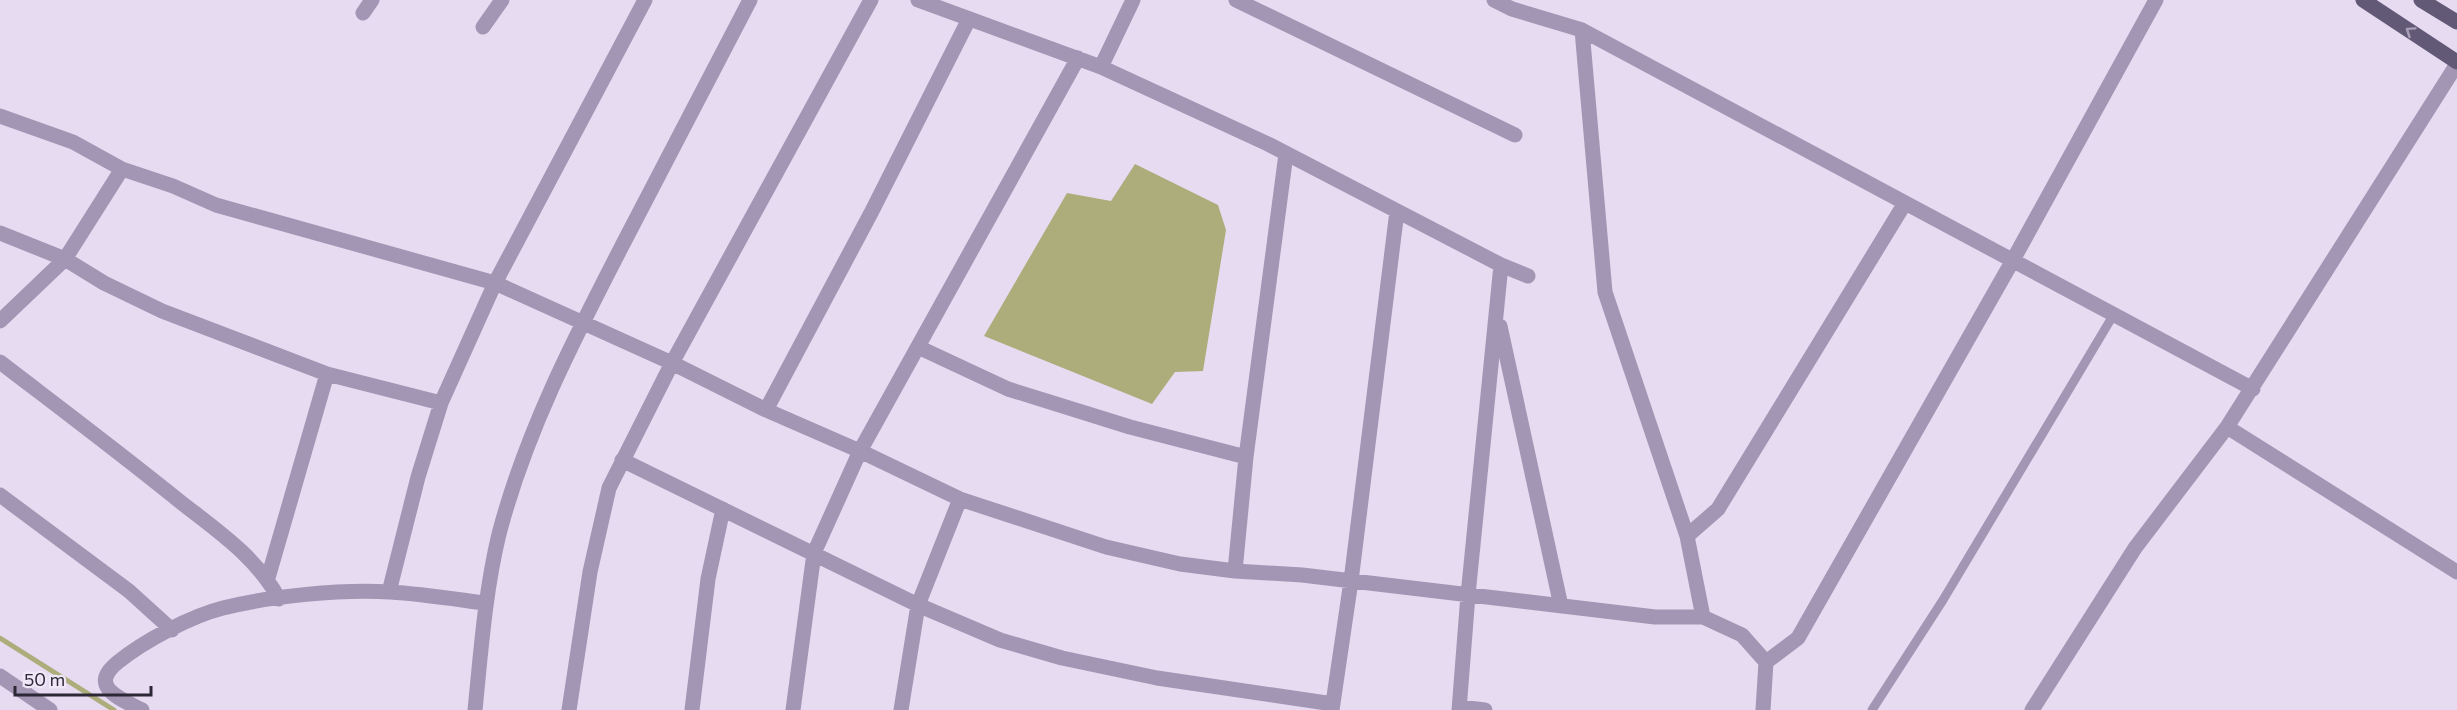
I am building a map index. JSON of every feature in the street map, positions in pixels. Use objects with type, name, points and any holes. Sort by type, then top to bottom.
[{"type":"main road","points":[[2363,0],[2457,63]]},
{"type":"main road","points":[[2421,0],[2457,22]]},
{"type":"street","points":[[363,13],[372,0]]},
{"type":"street","points":[[483,27],[502,0]]},
{"type":"street","points":[[389,592],[418,477],[441,403],[495,283],[645,0]]},
{"type":"street","points":[[475,710],[485,603],[500,534],[526,450],[547,395],[750,0]]},
{"type":"street","points":[[569,710],[590,572],[609,489],[672,363],[871,0]]},
{"type":"street","points":[[918,0],[1101,67],[1286,154],[1501,265],[1528,276]]},
{"type":"street","points":[[1101,67],[1133,0]]},
{"type":"street","points":[[1236,0],[1515,135]]},
{"type":"street","points":[[1494,0],[1512,9],[1582,30],[2253,389]]},
{"type":"street","points":[[1766,662],[1798,638],[2013,260],[2156,0]]},
{"type":"street","points":[[766,410],[969,19]]},
{"type":"street","points":[[1582,30],[1605,292],[1687,536],[1703,617]]},
{"type":"street","points":[[793,710],[814,553],[860,451],[1078,58]]},
{"type":"street","points":[[2032,710],[2135,548],[2253,389],[2457,63]]},
{"type":"street","points":[[0,116],[73,142],[122,169],[173,186],[216,205],[495,283],[672,363],[766,410],[860,451],[960,499],[1106,547],[1180,564],[1235,571],[1302,575],[1655,617],[1703,617],[1742,635],[1766,662],[1763,710]]},
{"type":"street","points":[[1235,571],[1246,457],[1286,154]]},
{"type":"street","points":[[0,321],[65,259],[122,169]]},
{"type":"street","points":[[1687,536],[1718,509],[1905,203]]},
{"type":"street","points":[[622,460],[918,605],[1000,640],[1062,658],[1157,678],[1332,707],[1351,581],[1397,211]]},
{"type":"street","points":[[0,233],[65,259],[104,283],[162,310],[327,374],[441,403]]},
{"type":"street","points":[[1485,710],[1459,708],[1501,265]]},
{"type":"street","points":[[1497,311],[1562,606]]},
{"type":"street","points":[[918,347],[1008,389],[1130,427],[1246,457]]},
{"type":"street","points":[[0,362],[247,554],[268,578],[279,598]]},
{"type":"street","points":[[268,578],[327,374]]},
{"type":"street","points":[[2227,427],[2457,572]]},
{"type":"street","points":[[0,495],[129,591],[172,630]]},
{"type":"street","points":[[901,710],[918,605],[960,499]]},
{"type":"street","points":[[692,710],[708,579],[723,509]]},
{"type":"street","points":[[142,710],[112,694],[106,687],[106,678],[112,667],[128,654],[172,630],[222,609],[279,598],[389,592],[485,603]]},
{"type":"street","points":[[0,676],[50,710]]},
{"type":"lane","points":[[1872,710],[1943,600],[2114,314]]},
{"type":"shaded area","points":[[1135,164],[1218,205],[1226,230],[1203,371],[1175,372],[1152,404],[984,336],[1067,193],[1111,201]]},
{"type":"waterway","points":[[0,638],[114,710]]}]
